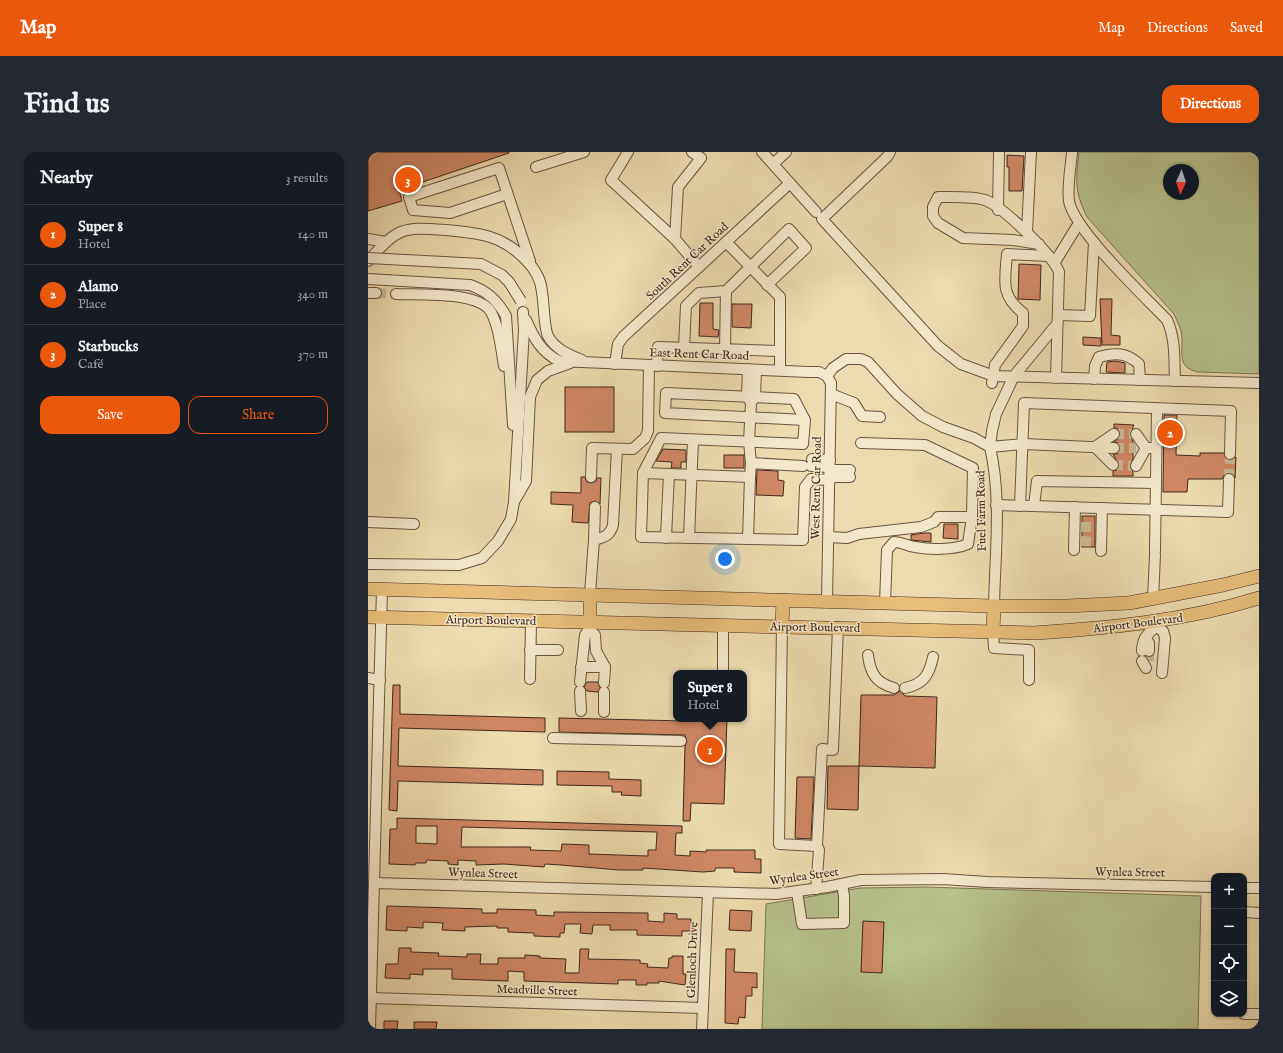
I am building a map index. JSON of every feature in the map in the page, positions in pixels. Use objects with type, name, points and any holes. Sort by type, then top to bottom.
[{"type":"main road","name":"Airport Boulevard","points":[[368,589],[994,606],[1067,606],[1153,599],[1259,576]]},
{"type":"main road","points":[[590,594],[590,626]]},
{"type":"main road","name":"Airport Boulevard","points":[[368,617],[531,621],[590,626],[723,625],[1034,633],[1156,625],[1259,598]]},
{"type":"main road","points":[[1153,599],[1156,625]]},
{"type":"main road","points":[[782,626],[783,600]]},
{"type":"main road","points":[[993,632],[994,606]]},
{"type":"street","points":[[536,167],[584,152]]},
{"type":"street","points":[[628,152],[611,180],[675,239],[699,267]]},
{"type":"street","points":[[675,239],[678,188],[700,158],[692,152]]},
{"type":"street","points":[[762,152],[816,212]]},
{"type":"street","points":[[773,164],[786,152]]},
{"type":"street","points":[[890,152],[887,157],[822,219],[843,249],[935,348],[993,380],[1014,376],[1259,383]]},
{"type":"street","points":[[998,210],[1000,152]]},
{"type":"street","points":[[1027,232],[1032,152]]},
{"type":"street","points":[[1072,152],[1070,202],[1079,222],[1094,242],[1167,320],[1172,333],[1174,346],[1175,381]]},
{"type":"street","points":[[507,194],[450,213],[413,210],[408,197],[499,168],[507,194],[515,221],[531,265],[542,288],[546,311],[545,326],[548,336],[554,346],[562,351],[591,363]]},
{"type":"street","name":"South Rent Car Road","points":[[615,364],[618,344],[624,337],[790,183]]},
{"type":"street","points":[[1039,244],[1013,240],[964,238],[938,223],[933,216],[933,207],[938,197],[984,200],[1027,232],[1039,244],[1052,259],[1059,272],[1056,378]]},
{"type":"street","points":[[501,240],[509,237],[514,231],[515,221]]},
{"type":"street","points":[[1052,259],[1079,222]]},
{"type":"street","points":[[368,262],[386,242],[402,231],[414,228],[471,232],[501,240],[510,244],[531,265]]},
{"type":"street","points":[[684,348],[686,306],[699,293],[726,291],[790,229],[806,248],[767,285]]},
{"type":"street","points":[[368,239],[386,242]]},
{"type":"street","points":[[726,242],[780,298],[780,370]]},
{"type":"street","points":[[1057,320],[1090,316],[1094,242]]},
{"type":"street","points":[[993,380],[995,365],[1022,326],[1023,313],[1011,304],[1006,294],[1007,254],[1052,259]]},
{"type":"street","points":[[368,258],[481,264],[506,279],[521,301],[524,330],[514,502],[511,520],[498,541],[482,558],[459,565],[368,564]]},
{"type":"street","points":[[368,279],[455,283],[476,287],[490,294],[499,304],[506,316],[511,401],[516,453]]},
{"type":"street","points":[[725,349],[726,291]]},
{"type":"street","points":[[396,294],[459,297],[483,304],[490,310],[495,321],[511,401]]},
{"type":"street","points":[[523,312],[539,346],[549,356],[559,361],[570,363]]},
{"type":"street","points":[[990,447],[996,414],[1014,376],[1040,347],[1057,320]]},
{"type":"street","points":[[590,477],[592,448],[633,449],[645,438],[648,431],[653,366],[658,347],[780,351]]},
{"type":"street","points":[[1094,379],[1095,366],[1099,357],[1111,353],[1130,356],[1139,364],[1140,380]]},
{"type":"street","points":[[827,376],[840,362],[846,359],[862,359],[868,362],[897,394],[922,416],[943,427],[974,438],[990,447],[1023,444],[1114,448]]},
{"type":"street","points":[[514,502],[526,481],[530,397],[538,380],[548,371],[570,363]]},
{"type":"street","name":"East Rent Car Road","points":[[570,363],[780,370],[819,372],[827,376]]},
{"type":"street","points":[[748,539],[751,463],[750,442],[752,369]]},
{"type":"street","name":"West Rent Car Road","points":[[827,376],[832,383],[828,601]]},
{"type":"street","points":[[805,420],[665,413],[666,393],[751,399],[794,399],[805,420],[803,444],[661,438],[643,473],[641,537],[803,540],[805,487],[807,482],[811,479],[830,471]]},
{"type":"street","points":[[831,394],[854,403],[862,416],[880,417]]},
{"type":"street","points":[[1020,506],[1024,403],[1157,409],[1231,410],[1230,454]]},
{"type":"street","points":[[1136,466],[1146,448],[1157,409]]},
{"type":"street","points":[[1095,447],[1114,434]]},
{"type":"street","points":[[1136,434],[1146,448],[1156,484],[1153,599]]},
{"type":"street","points":[[689,538],[693,440]]},
{"type":"street","points":[[861,443],[925,445],[973,468],[970,541],[963,547],[914,547],[904,542],[894,542],[887,550],[885,603]]},
{"type":"street","name":"Fuel Farm Road","points":[[990,447],[995,469],[996,504],[994,606]]},
{"type":"street","points":[[1095,447],[1113,465]]},
{"type":"street","points":[[594,540],[606,537],[611,532],[617,449]]},
{"type":"street","points":[[751,463],[807,463],[830,471],[850,474]]},
{"type":"street","points":[[643,473],[750,477]]},
{"type":"street","points":[[666,538],[669,474]]},
{"type":"street","points":[[996,504],[1228,512],[1229,479]]},
{"type":"street","points":[[1034,506],[1037,481],[1156,484]]},
{"type":"street","points":[[590,594],[595,507]]},
{"type":"street","points":[[1075,507],[1078,527],[1076,544]]},
{"type":"street","points":[[1100,545],[1102,508]]},
{"type":"street","points":[[829,538],[847,538],[859,534],[921,527],[934,522],[938,517],[972,517]]},
{"type":"street","points":[[368,522],[414,524]]},
{"type":"street","points":[[370,1029],[374,883],[371,679],[382,617],[382,590]]},
{"type":"street","points":[[530,679],[531,621]]},
{"type":"street","points":[[722,670],[723,625]]},
{"type":"street","points":[[1145,656],[1142,643],[1156,625],[1163,631],[1164,638],[1162,673]]},
{"type":"street","points":[[581,711],[581,666],[585,635],[590,626]]},
{"type":"street","points":[[590,626],[595,635],[596,651],[605,668],[604,712]]},
{"type":"street","points":[[782,626],[780,844],[817,846]]},
{"type":"street","points":[[816,889],[819,850],[817,846],[822,749],[833,750],[838,627]]},
{"type":"street","points":[[993,632],[994,648],[1029,650],[1029,680]]},
{"type":"street","points":[[530,650],[558,650]]},
{"type":"street","points":[[868,655],[872,674],[878,682],[894,688]]},
{"type":"street","points":[[905,688],[913,687],[922,681],[930,671],[933,657]]},
{"type":"street","points":[[581,666],[605,668]]},
{"type":"street","points":[[553,738],[682,741]]},
{"type":"street","name":"Wynlea Street","points":[[374,883],[776,894],[798,892],[861,880],[943,879],[987,882],[1211,887]]},
{"type":"street","points":[[798,892],[802,924],[844,923],[844,896],[842,884]]},
{"type":"street","points":[[1247,888],[1259,888]]},
{"type":"street","name":"Glenloch Drive","points":[[702,1029],[708,893]]},
{"type":"street","points":[[1247,912],[1259,913]]},
{"type":"street","name":"Meadville Street","points":[[371,998],[703,1008]]},
{"type":"street","points":[[1247,1014],[1259,1014]]},
{"type":"green space","points":[[1079,152],[1259,152],[1259,374],[1198,372],[1191,370],[1186,366],[1182,357],[1181,331],[1174,314],[1087,217],[1080,200],[1077,178]]},
{"type":"green space","points":[[926,887],[1201,896],[1198,1029],[762,1029],[766,904],[860,888]]},
{"type":"building","points":[[368,152],[509,153],[399,190],[402,201],[368,211]]},
{"type":"building","points":[[1007,155],[1024,156],[1022,191],[1009,191],[1009,167],[1007,167]]},
{"type":"building","points":[[1019,264],[1041,265],[1040,300],[1018,299]]},
{"type":"building","points":[[1100,299],[1112,299],[1111,335],[1120,336],[1120,345],[1102,345]]},
{"type":"building","points":[[700,303],[713,303],[713,329],[719,330],[718,337],[699,336]]},
{"type":"building","points":[[732,304],[752,304],[751,328],[732,327]]},
{"type":"building","points":[[1083,337],[1101,338],[1101,346],[1083,345]]},
{"type":"building","points":[[1115,361],[1125,363],[1125,373],[1106,372],[1107,362]]},
{"type":"building","points":[[565,387],[614,387],[614,432],[565,432]]},
{"type":"building","points":[[1164,415],[1177,415],[1176,455],[1200,456],[1200,453],[1224,453],[1227,460],[1233,460],[1236,457],[1235,478],[1233,474],[1229,473],[1224,475],[1222,479],[1188,479],[1187,492],[1163,492]]},
{"type":"building","points":[[1114,424],[1134,425],[1130,434],[1133,442],[1133,458],[1130,466],[1133,476],[1113,476],[1113,471],[1117,470],[1119,466],[1113,454],[1117,454],[1120,448],[1118,443],[1114,442],[1120,437],[1120,433],[1117,428],[1114,428]]},
{"type":"building","points":[[663,449],[686,450],[686,462],[681,462],[681,468],[671,468],[672,462],[656,461]]},
{"type":"building","points":[[724,455],[744,455],[744,468],[724,468]]},
{"type":"building","points":[[757,470],[778,471],[778,480],[784,481],[783,496],[756,495]]},
{"type":"building","points":[[581,477],[585,477],[587,482],[591,483],[596,481],[597,478],[601,478],[600,504],[595,501],[590,503],[588,523],[572,522],[573,505],[551,504],[551,492],[581,493]]},
{"type":"building","points":[[1082,516],[1095,516],[1095,547],[1082,547]]},
{"type":"building","points":[[944,524],[958,524],[958,539],[943,538]]},
{"type":"building","points":[[931,533],[931,542],[911,540],[911,535]]},
{"type":"building","points":[[587,682],[598,682],[600,688],[598,692],[587,691],[584,687]]},
{"type":"building","points":[[393,685],[400,685],[400,714],[545,718],[545,732],[399,728],[398,766],[543,770],[543,785],[398,781],[397,811],[389,810]]},
{"type":"building","points":[[900,691],[905,696],[937,697],[935,768],[859,766],[861,695],[894,695]]},
{"type":"building","points":[[559,718],[673,721],[673,722],[727,722],[724,804],[691,803],[690,821],[683,821],[685,746],[687,742],[685,735],[559,732]]},
{"type":"building","points":[[828,766],[859,766],[858,810],[827,809]]},
{"type":"building","points":[[557,771],[609,772],[609,779],[641,780],[641,796],[621,795],[622,792],[612,792],[612,786],[557,785]]},
{"type":"building","points":[[797,777],[814,777],[811,839],[795,838]]},
{"type":"building","points":[[397,818],[682,826],[682,833],[676,833],[675,855],[690,856],[690,851],[706,852],[706,850],[755,850],[755,859],[761,859],[761,873],[734,872],[734,868],[715,868],[715,871],[703,872],[643,868],[643,870],[619,870],[545,864],[544,867],[504,864],[476,865],[476,861],[458,860],[458,865],[448,864],[448,861],[427,860],[426,863],[416,863],[415,865],[389,864],[390,829],[397,829]],"holes":[[[416,826],[437,826],[437,844],[416,843]],[[462,827],[657,832],[656,850],[648,850],[648,856],[589,854],[589,845],[562,844],[561,851],[530,850],[531,847],[461,847]]]},
{"type":"building","points":[[387,906],[482,909],[482,913],[497,913],[497,909],[536,910],[536,915],[554,916],[554,912],[648,913],[648,921],[664,922],[664,913],[677,914],[677,919],[691,919],[691,931],[682,931],[682,936],[637,935],[637,930],[610,930],[610,925],[593,925],[592,934],[580,933],[581,924],[565,924],[564,933],[560,933],[560,937],[534,936],[534,933],[508,932],[508,928],[497,928],[497,926],[465,927],[465,931],[442,930],[443,923],[423,922],[423,928],[407,927],[407,931],[386,930]]},
{"type":"building","points":[[730,910],[752,911],[751,931],[729,930]]},
{"type":"building","points":[[863,921],[884,922],[882,973],[861,972]]},
{"type":"building","points":[[399,948],[411,948],[411,952],[439,953],[438,956],[467,957],[467,954],[481,954],[480,964],[498,964],[498,958],[525,958],[525,955],[540,956],[540,958],[566,959],[565,973],[579,973],[580,949],[589,949],[588,959],[640,960],[640,963],[648,964],[647,967],[668,968],[669,958],[672,958],[672,956],[683,956],[683,974],[686,974],[685,985],[659,981],[659,983],[636,985],[636,980],[618,980],[618,984],[524,981],[524,972],[508,971],[508,981],[452,979],[452,969],[423,969],[423,975],[410,974],[410,979],[385,978],[386,964],[398,964]]},
{"type":"building","points":[[726,949],[735,949],[734,972],[757,973],[757,988],[752,987],[752,996],[746,996],[745,1018],[739,1017],[738,1024],[725,1023]]},
{"type":"building","points":[[384,1021],[398,1021],[397,1029],[384,1029]]},
{"type":"building","points":[[414,1022],[437,1022],[436,1029],[414,1029]]},
{"type":"tunnel","points":[[376,293],[396,294]]},
{"type":"tunnel","points":[[1114,434],[1136,434]]},
{"type":"tunnel","points":[[1114,448],[1136,448]]},
{"type":"tunnel","points":[[1229,479],[1230,454]]},
{"type":"tunnel","points":[[1113,465],[1136,466]]},
{"type":"tunnel","points":[[1081,527],[1098,527]]},
{"type":"tunnel","points":[[1081,541],[1097,542]]},
{"type":"tunnel","points":[[1149,651],[1149,661]]},
{"type":"place","name":"Starbucks","points":[[408,180]]},
{"type":"place","name":"Alamo","points":[[1170,433]]},
{"type":"place","name":"Super 8","points":[[710,750]]}]
